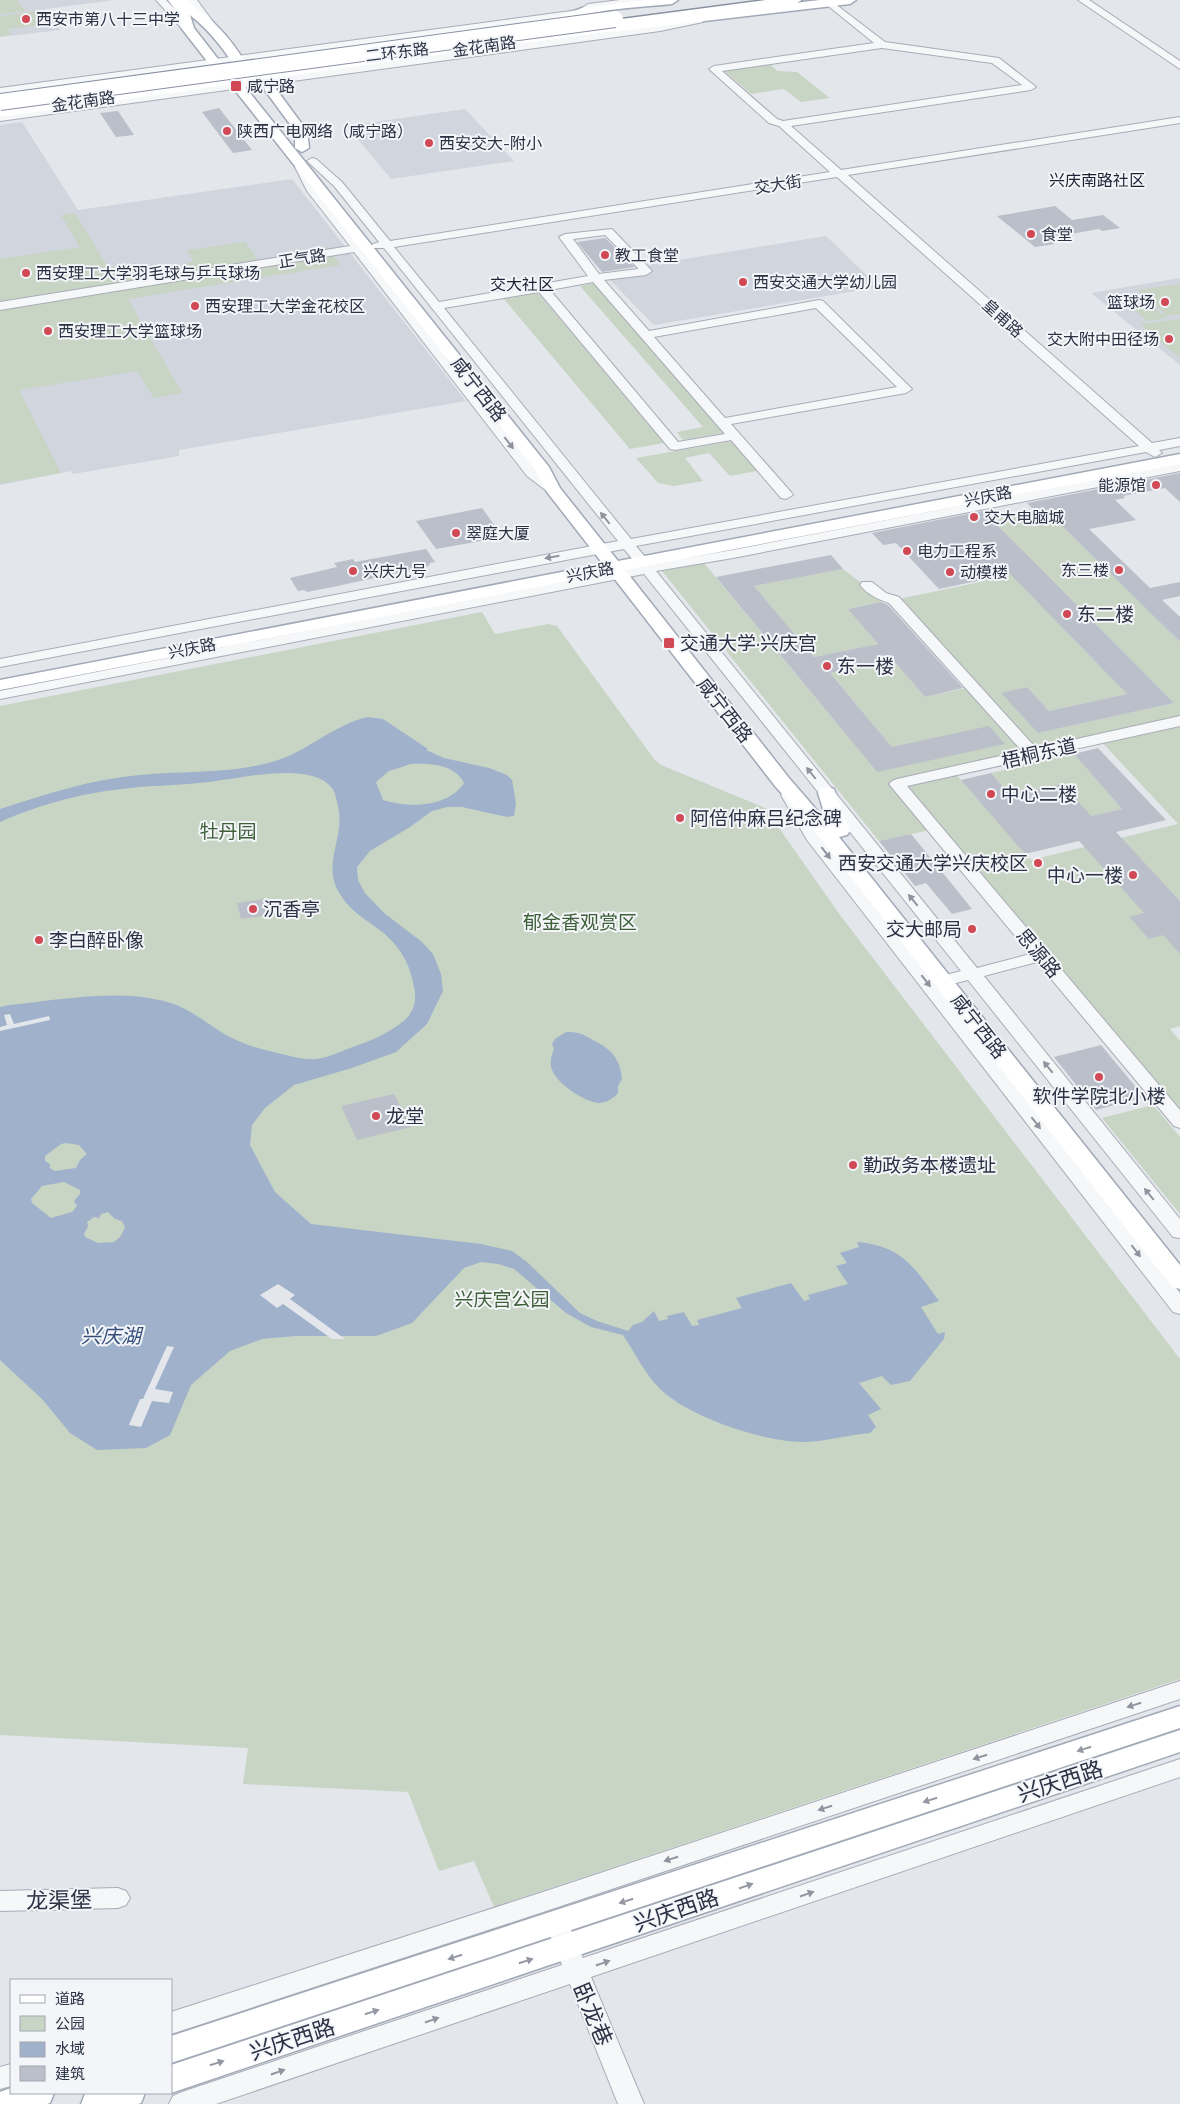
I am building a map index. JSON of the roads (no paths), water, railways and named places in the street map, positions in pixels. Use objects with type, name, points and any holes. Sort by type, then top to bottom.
[{"type":"highway","name":"二环东路","points":[[0,106],[614,21],[643,13],[739,0]]},
{"type":"highway","points":[[560,20],[677,5],[798,3]]},
{"type":"highway","name":"二环东路","points":[[0,102],[614,21],[698,17],[731,5]]},
{"type":"highway","points":[[665,23],[698,17]]},
{"type":"main road","name":"咸宁西路","points":[[174,0],[183,12],[188,29],[216,65],[238,83],[334,194],[372,247],[542,470],[553,489],[624,559],[782,782],[958,978],[1180,1282]]},
{"type":"main road","name":"咸宁西路","points":[[183,0],[191,10],[212,27],[239,61],[238,83]]},
{"type":"main road","name":"金花南路","points":[[0,98],[239,61],[560,20],[577,9],[672,0]]},
{"type":"main road","points":[[698,17],[798,3],[830,3],[850,0]]},
{"type":"main road","name":"金花南路","points":[[0,113],[238,83],[602,30],[665,23]]},
{"type":"main road","points":[[278,80],[272,84],[270,90],[301,131],[301,158]]},
{"type":"main road","points":[[238,83],[260,133],[301,158]]},
{"type":"main road","name":"咸宁西路","points":[[372,247],[624,559],[1180,1260]]},
{"type":"main road","name":"兴庆路","points":[[0,672],[1166,458],[1180,450]]},
{"type":"main road","name":"兴庆路","points":[[0,685],[624,559]]},
{"type":"main road","points":[[827,793],[840,831]]},
{"type":"main road","name":"兴庆西路","points":[[172,2050],[567,1947],[1180,1717]]},
{"type":"main road","name":"兴庆西路","points":[[172,2079],[1180,1741]]},
{"type":"main road","points":[[5,2104],[36,2094]]},
{"type":"main road","points":[[96,2104],[127,2094]]},
{"type":"street","points":[[162,0],[188,29]]},
{"type":"street","points":[[192,0],[212,27]]},
{"type":"street","points":[[239,61],[643,0]]},
{"type":"street","points":[[1083,0],[1180,66]]},
{"type":"street","points":[[783,124],[1031,87],[995,60],[882,45],[830,3]]},
{"type":"street","points":[[0,118],[238,83],[278,80],[660,28],[698,17]]},
{"type":"street","name":"皇甫路","points":[[882,45],[714,69],[774,121],[783,124],[1166,458]]},
{"type":"street","points":[[0,91],[216,65]]},
{"type":"street","name":"交大街","points":[[372,247],[841,175],[1180,120]]},
{"type":"street","points":[[435,306],[596,278],[646,271],[608,231],[564,237],[596,278],[786,496]]},
{"type":"street","points":[[372,247],[435,306],[624,559],[827,793],[958,978],[1180,1232]]},
{"type":"street","name":"正气路","points":[[0,306],[372,247]]},
{"type":"street","points":[[542,288],[676,446],[734,436]]},
{"type":"street","points":[[645,335],[819,304],[906,389],[722,422]]},
{"type":"street","points":[[0,663],[624,559],[1166,458],[1180,442]]},
{"type":"street","points":[[0,695],[624,559]]},
{"type":"street","points":[[868,585],[881,596],[894,600],[1033,754]]},
{"type":"street","name":"梧桐东道","points":[[898,784],[1180,721]]},
{"type":"street","points":[[782,782],[813,837],[1180,1307]]},
{"type":"street","name":"思源路","points":[[898,784],[1180,1122]]},
{"type":"street","points":[[958,978],[1042,956]]},
{"type":"street","points":[[172,2023],[540,1903],[1180,1690]]},
{"type":"street","points":[[182,2104],[567,1947],[1180,1768]]},
{"type":"street","name":"龙渠堡","points":[[0,1901],[118,1898]]},
{"type":"street","name":"卧龙巷","points":[[567,1947],[631,2104]]},
{"type":"water","name":"兴庆湖","points":[[368,717],[383,719],[428,749],[426,750],[444,758],[489,768],[507,775],[512,780],[516,803],[514,816],[507,817],[462,807],[447,807],[432,811],[410,827],[370,851],[357,867],[358,880],[365,893],[384,913],[422,942],[433,954],[441,974],[443,991],[427,1024],[396,1052],[352,1068],[294,1085],[265,1108],[252,1125],[250,1145],[275,1192],[311,1224],[481,1244],[512,1251],[527,1262],[580,1313],[597,1321],[628,1331],[633,1325],[642,1322],[654,1311],[659,1321],[668,1319],[667,1316],[684,1312],[692,1326],[699,1325],[697,1320],[742,1308],[736,1298],[791,1283],[804,1301],[810,1299],[808,1295],[848,1284],[836,1266],[847,1263],[840,1253],[859,1247],[857,1242],[885,1248],[905,1260],[922,1278],[939,1301],[921,1307],[938,1334],[945,1332],[944,1339],[910,1381],[891,1385],[882,1376],[859,1383],[881,1409],[868,1415],[876,1427],[870,1433],[810,1442],[785,1441],[746,1432],[707,1418],[689,1409],[660,1389],[645,1370],[623,1335],[591,1327],[566,1313],[514,1269],[498,1264],[481,1262],[464,1268],[412,1323],[376,1336],[296,1336],[262,1339],[230,1351],[191,1385],[170,1435],[146,1448],[97,1450],[70,1433],[43,1400],[0,1360],[0,1007],[97,996],[148,998],[185,1009],[227,1035],[244,1043],[280,1054],[313,1059],[333,1055],[372,1040],[392,1029],[405,1020],[413,1009],[415,992],[406,961],[397,947],[384,934],[352,909],[340,894],[334,881],[332,868],[339,831],[339,817],[334,791],[322,780],[308,775],[273,773],[196,783],[126,788],[56,802],[0,822],[0,809],[104,780],[140,775],[239,769],[256,766],[284,758],[355,721]],"holes":[[[411,764],[441,766],[454,772],[464,783],[457,791],[438,801],[416,805],[393,803],[383,800],[376,782],[389,771]],[[61,1144],[79,1145],[87,1154],[80,1160],[76,1168],[55,1171],[45,1161],[45,1156]],[[64,1182],[80,1190],[80,1194],[74,1201],[77,1206],[72,1212],[51,1218],[32,1203],[31,1199],[42,1186]],[[108,1212],[115,1219],[122,1221],[125,1227],[121,1236],[114,1242],[98,1243],[85,1237],[84,1234],[88,1226],[87,1222],[94,1217],[99,1218],[101,1214]]]},
{"type":"water","points":[[566,1032],[575,1032],[583,1035],[599,1043],[614,1055],[619,1065],[622,1079],[618,1086],[618,1093],[612,1099],[598,1103],[593,1102],[579,1096],[556,1077],[551,1066],[551,1057],[554,1049],[552,1044],[555,1039]]},
{"type":"place","name":"西安市第八十三中学","points":[[26,19]]},
{"type":"place","name":"咸宁路","points":[[236,86]]},
{"type":"place","name":"陕西广电网络（咸宁路）","points":[[227,131]]},
{"type":"place","name":"西安交大-附小","points":[[429,143]]},
{"type":"place","name":"食堂","points":[[1031,234]]},
{"type":"place","name":"教工食堂","points":[[605,255]]},
{"type":"place","name":"西安理工大学羽毛球与乒乓球场","points":[[26,273]]},
{"type":"place","name":"西安交通大学幼儿园","points":[[743,282]]},
{"type":"place","name":"篮球场","points":[[1165,302]]},
{"type":"place","name":"西安理工大学金花校区","points":[[195,306]]},
{"type":"place","name":"西安理工大学篮球场","points":[[48,331]]},
{"type":"place","name":"交大附中田径场","points":[[1169,339]]},
{"type":"place","name":"能源馆","points":[[1156,485]]},
{"type":"place","name":"交大电脑城","points":[[974,517]]},
{"type":"place","name":"翠庭大厦","points":[[456,533]]},
{"type":"place","name":"电力工程系","points":[[907,551]]},
{"type":"place","name":"东三楼","points":[[1119,570]]},
{"type":"place","name":"兴庆九号","points":[[353,571]]},
{"type":"place","name":"动模楼","points":[[950,572]]},
{"type":"place","name":"东二楼","points":[[1067,614]]},
{"type":"place","name":"交通大学·兴庆宫","points":[[669,643]]},
{"type":"place","name":"东一楼","points":[[827,666]]},
{"type":"place","name":"中心二楼","points":[[991,794]]},
{"type":"place","name":"阿倍仲麻吕纪念碑","points":[[680,818]]},
{"type":"place","name":"西安交通大学兴庆校区","points":[[1038,863]]},
{"type":"place","name":"中心一楼","points":[[1133,875]]},
{"type":"place","name":"沉香亭","points":[[253,909]]},
{"type":"place","name":"交大邮局","points":[[972,929]]},
{"type":"place","name":"李白醉卧像","points":[[39,940]]},
{"type":"place","name":"软件学院北小楼","points":[[1099,1077]]},
{"type":"place","name":"龙堂","points":[[376,1116]]},
{"type":"place","name":"勤政务本楼遗址","points":[[853,1165]]},
{"type":"district","name":"兴庆南路社区","points":[[1097,180]]},
{"type":"district","name":"交大社区","points":[[522,284]]},
{"type":"park label","name":"牡丹园","points":[[228,831]]},
{"type":"park label","name":"郁金香观赏区","points":[[580,922]]},
{"type":"park label","name":"兴庆宫公园","points":[[502,1299]]}]
